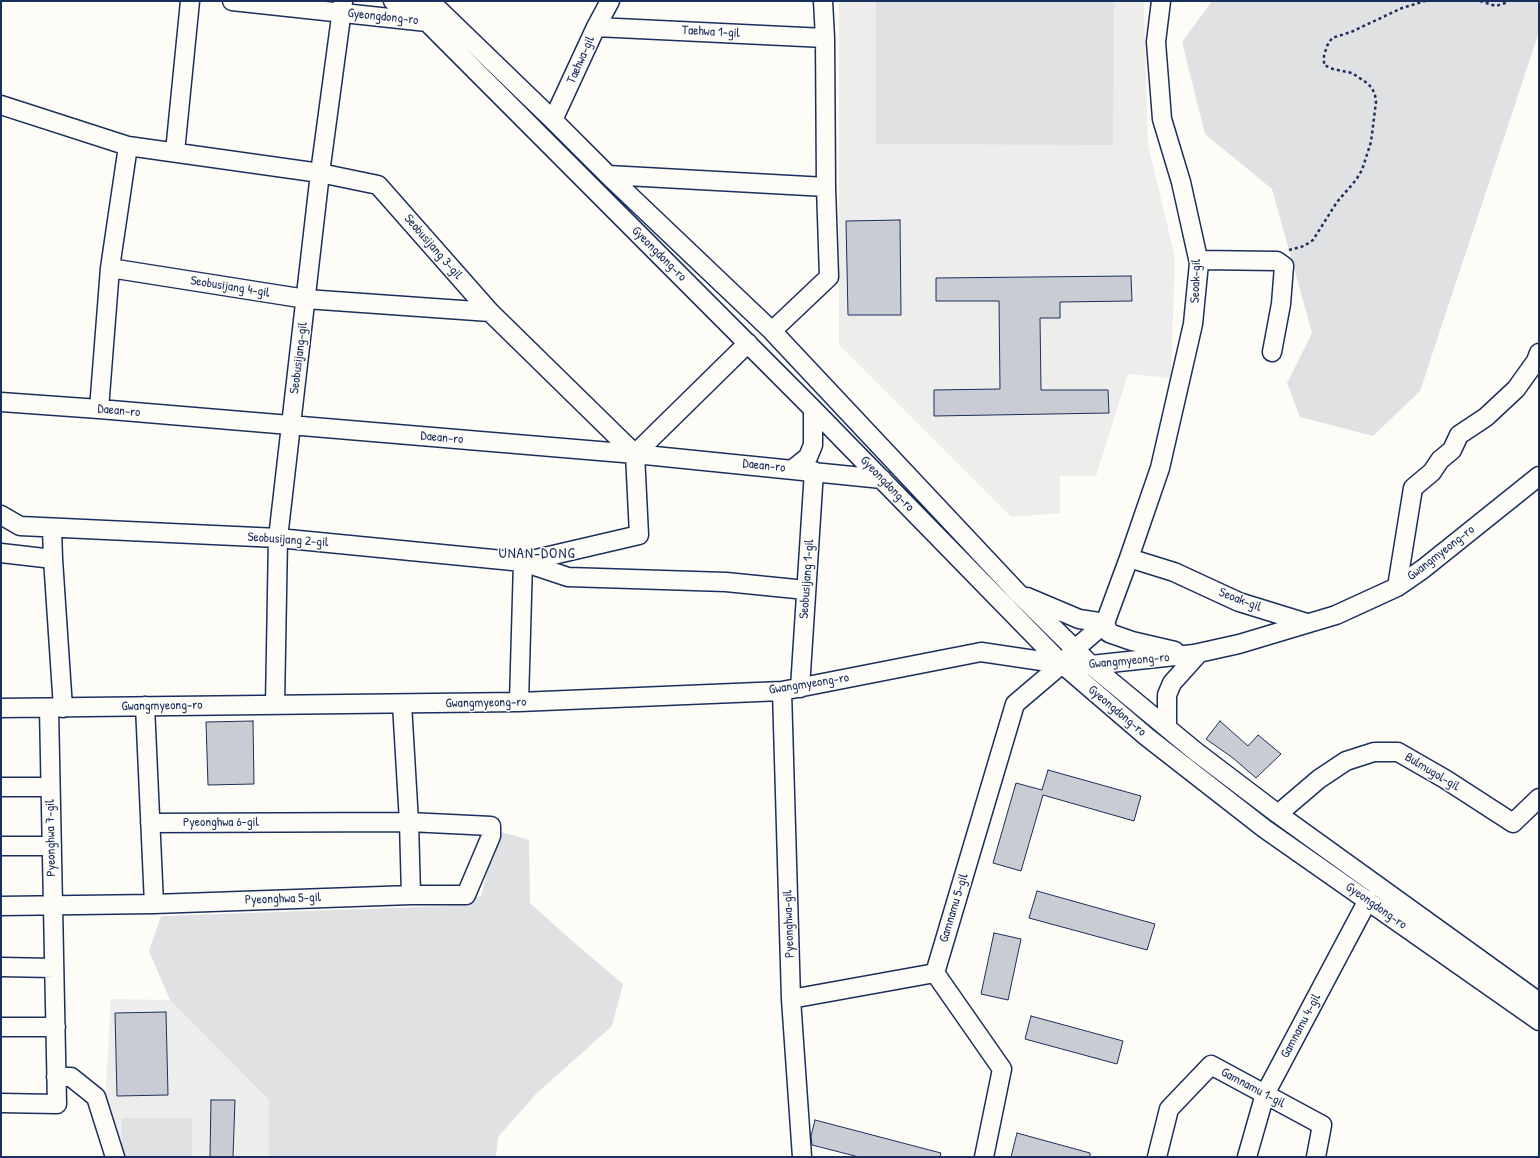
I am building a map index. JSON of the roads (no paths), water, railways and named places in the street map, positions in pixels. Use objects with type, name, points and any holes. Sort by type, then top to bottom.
[{"type":"street","points":[[175,152],[190,1]]},
{"type":"street","name":"Gyeongdong-ro","points":[[232,1],[433,10],[748,343],[1062,664],[1147,737],[1265,829],[1539,1021]]},
{"type":"street","name":"Gyeongdong-ro","points":[[393,1],[433,10],[554,120],[608,175],[772,331],[1018,593],[1074,650],[1091,665],[1195,751],[1278,814],[1539,1002]]},
{"type":"street","name":"Taehwa-gil","points":[[554,120],[596,27],[610,1]]},
{"type":"street","points":[[772,331],[829,277],[826,187],[824,1]]},
{"type":"street","name":"Seoak-gil","points":[[1062,664],[1074,650],[1105,623],[1130,558],[1160,468],[1193,324],[1199,260],[1181,182],[1162,119],[1156,42],[1161,1]]},
{"type":"street","name":"Seobusijang-gil","points":[[275,705],[278,538],[320,173],[342,7]]},
{"type":"street","name":"Taehwa 1-gil","points":[[596,27],[825,38]]},
{"type":"street","name":"Seobusijang 3-gil","points":[[1,106],[128,146],[320,173],[378,185],[490,312],[635,454]]},
{"type":"street","points":[[99,409],[110,268],[128,146]]},
{"type":"street","points":[[608,175],[826,187]]},
{"type":"street","points":[[1199,260],[1277,260],[1284,266],[1281,304],[1272,352]]},
{"type":"street","name":"Seobusijang 4-gil","points":[[110,268],[306,299],[490,312]]},
{"type":"street","points":[[635,454],[748,343]]},
{"type":"street","points":[[1397,587],[1413,488],[1432,472],[1440,460],[1452,450],[1459,435],[1486,417],[1516,389],[1536,361],[1539,353]]},
{"type":"street","name":"Daean-ro","points":[[1,402],[635,454],[882,479]]},
{"type":"street","points":[[794,469],[808,457],[813,445],[813,409]]},
{"type":"street","name":"Seobusijang 2-gil","points":[[1,515],[20,526],[278,538],[523,562],[639,535],[635,454]]},
{"type":"street","name":"Seobusijang 1-gil","points":[[800,688],[814,471]]},
{"type":"street","name":"Gwangmyeong-ro","points":[[1,708],[519,702],[782,691],[981,652],[1062,664],[1091,665],[1196,654],[1239,644],[1336,615],[1397,587],[1422,569],[1539,476]]},
{"type":"street","points":[[52,528],[56,708]]},
{"type":"street","points":[[1,554],[53,559]]},
{"type":"street","name":"Seoak-gil","points":[[1130,558],[1174,572],[1239,602],[1307,623]]},
{"type":"street","points":[[519,702],[523,562],[568,577],[726,582],[806,590]]},
{"type":"street","points":[[1018,593],[1079,619],[1105,623],[1109,633],[1132,641],[1161,649],[1196,654]]},
{"type":"street","points":[[1167,728],[1167,695],[1172,683],[1196,654]]},
{"type":"street","name":"Gamnamu 5-gil","points":[[935,973],[1015,704],[1062,664]]},
{"type":"street","name":"Pyeonghwa-gil","points":[[782,691],[791,999],[802,1157]]},
{"type":"street","points":[[402,704],[409,822],[411,895]]},
{"type":"street","points":[[144,706],[154,904]]},
{"type":"street","name":"Pyeonghwa 7-gil","points":[[1,1103],[57,1104],[50,787],[56,708]]},
{"type":"street","name":"Bulmugol-gil","points":[[1278,814],[1319,779],[1346,761],[1374,752],[1398,752],[1446,779],[1513,823],[1539,798]]},
{"type":"street","points":[[1,787],[50,787]]},
{"type":"street","name":"Pyeonghwa 6-gil","points":[[150,823],[409,822]]},
{"type":"street","name":"Pyeonghwa 5-gil","points":[[1,906],[154,904],[411,895],[466,895],[491,836],[491,826],[409,822]]},
{"type":"street","points":[[1,846],[52,846]]},
{"type":"street","name":"Gamnamu 4-gil","points":[[1247,1157],[1264,1094],[1368,900]]},
{"type":"street","points":[[1,967],[54,968]]},
{"type":"street","points":[[791,999],[935,973],[1002,1069],[984,1157]]},
{"type":"street","points":[[1,1026],[56,1027]]},
{"type":"street","name":"Gamnamu 1-gil","points":[[1157,1157],[1169,1109],[1211,1065],[1322,1124],[1316,1157]]},
{"type":"street","points":[[56,1077],[71,1077],[96,1097],[115,1157]]},
{"type":"district","name":"UNAN-DONG","points":[[537,554]]}]
